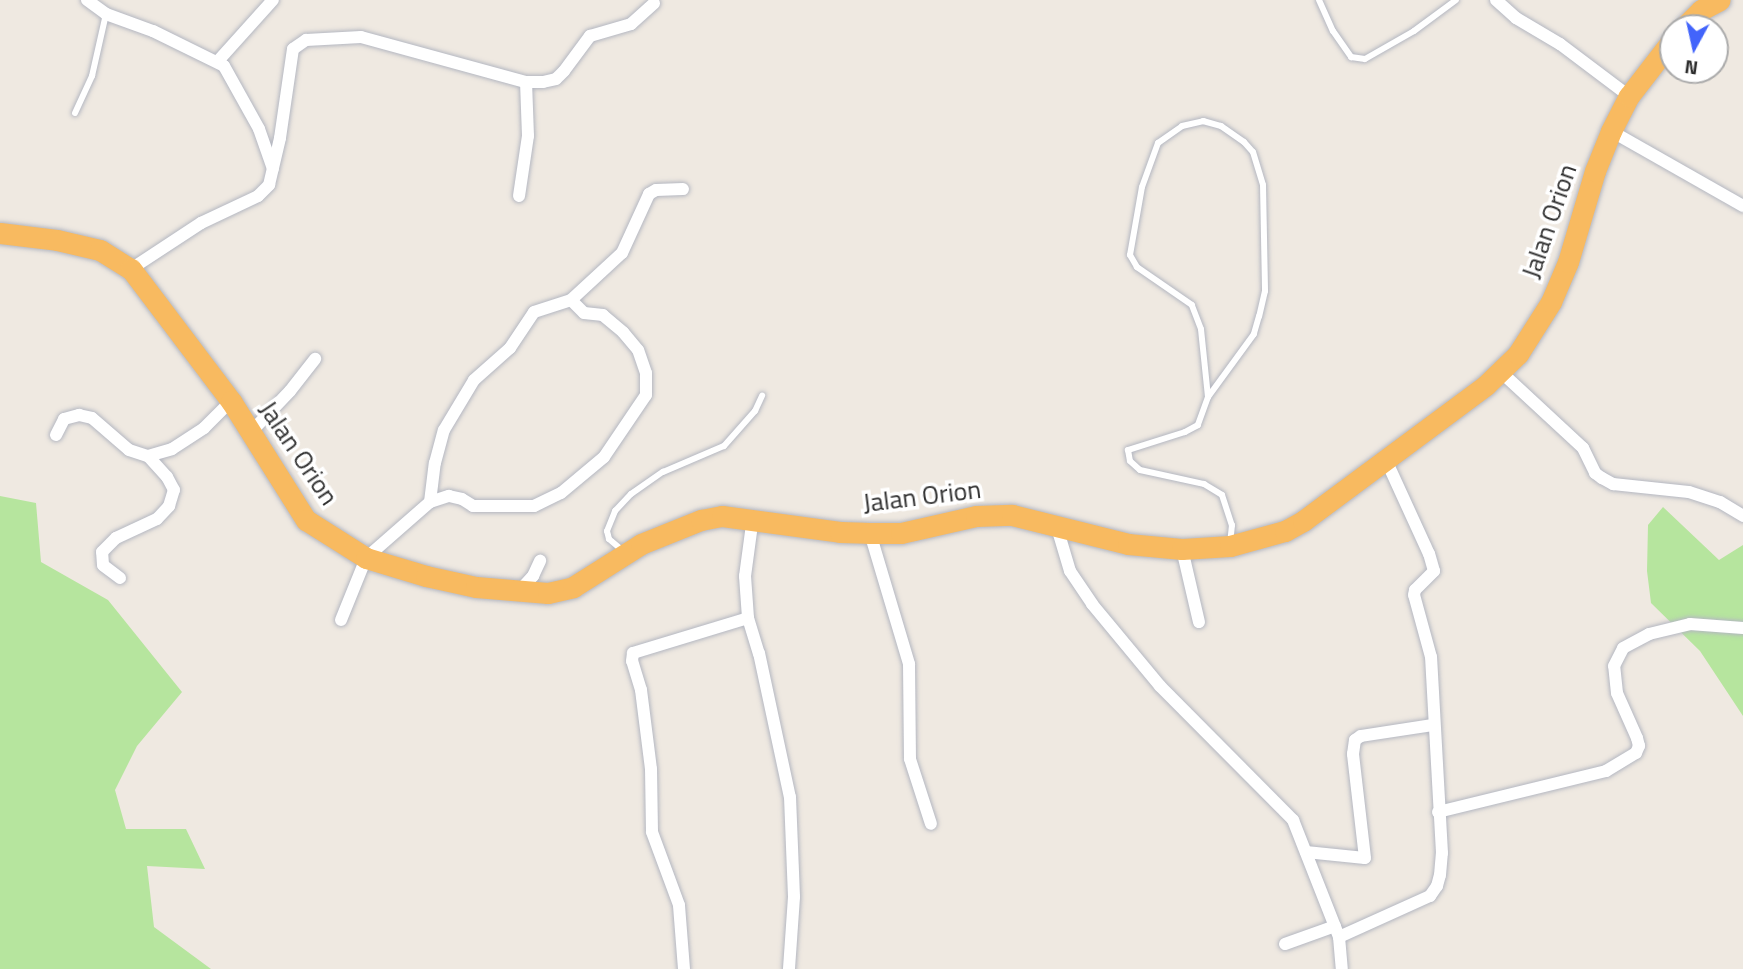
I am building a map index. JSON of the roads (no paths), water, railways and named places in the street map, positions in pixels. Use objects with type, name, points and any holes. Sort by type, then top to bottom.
[{"type":"highway","name":"Jalan Orion","points":[[0,233],[100,250],[131,268],[230,401],[306,520],[366,558],[476,587],[548,593],[573,587],[626,554],[701,520],[722,516],[753,517],[840,532],[901,533],[976,516],[1012,515],[1056,524],[1100,539],[1182,549],[1230,546],[1246,544],[1296,526],[1501,372],[1535,330],[1555,292],[1568,262],[1595,171],[1611,131],[1629,96],[1659,57]]},
{"type":"street","points":[[87,0],[106,14],[218,61],[242,93],[259,129],[274,173]]},
{"type":"street","points":[[218,61],[273,0]]},
{"type":"street","points":[[1496,0],[1516,18],[1560,44],[1629,96]]},
{"type":"street","points":[[131,268],[201,223],[258,196],[269,185],[274,173],[293,49],[306,40],[361,37],[526,82],[556,79],[590,36],[631,24],[654,3]]},
{"type":"street","points":[[519,196],[528,136],[526,82]]},
{"type":"street","points":[[1611,131],[1743,206]]},
{"type":"street","points":[[430,502],[435,463],[444,430],[474,380],[509,348],[534,312],[571,300],[622,253],[649,194],[656,190],[683,189]]},
{"type":"street","points":[[341,620],[366,558],[430,502],[449,496],[462,499],[473,506],[534,506],[561,493],[604,457],[646,395],[646,373],[638,350],[603,315],[584,313],[571,300]]},
{"type":"street","points":[[250,433],[316,359]]},
{"type":"street","points":[[1501,372],[1583,448],[1595,473],[1602,478],[1613,484],[1689,492],[1720,502],[1743,516]]},
{"type":"street","points":[[56,435],[64,419],[79,415],[92,418],[129,450],[148,456],[172,449],[204,428],[230,401]]},
{"type":"street","points":[[120,578],[103,565],[102,552],[116,538],[158,519],[169,506],[174,491],[148,456]]},
{"type":"street","points":[[1284,944],[1300,936],[1337,932],[1430,896],[1437,886],[1442,853],[1431,657],[1414,595],[1415,590],[1434,571],[1429,554],[1386,460]]},
{"type":"street","points":[[753,517],[745,576],[748,618],[760,653],[790,797],[794,897],[789,969]]},
{"type":"street","points":[[1056,524],[1070,572],[1092,604],[1160,686],[1293,820],[1337,932],[1342,969]]},
{"type":"street","points":[[870,533],[909,664],[910,759],[930,824]]},
{"type":"street","points":[[1182,549],[1199,622]]},
{"type":"street","points":[[518,591],[533,576],[540,561]]},
{"type":"street","points":[[684,969],[679,905],[652,832],[651,769],[641,690],[632,661],[633,653],[748,618]]},
{"type":"street","points":[[1438,812],[1606,771],[1636,753],[1639,746],[1637,738],[1616,693],[1614,666],[1623,648],[1648,634],[1690,624],[1743,628]]},
{"type":"street","points":[[1306,852],[1364,858],[1353,754],[1356,739],[1433,726]]},
{"type":"lane","points":[[1319,0],[1333,31],[1351,57],[1365,59],[1414,32],[1456,0]]},
{"type":"lane","points":[[75,113],[92,76],[106,14]]},
{"type":"lane","points":[[1208,397],[1201,329],[1192,305],[1137,267],[1130,255],[1142,187],[1158,143],[1181,126],[1203,121],[1221,126],[1253,152],[1263,185],[1265,292],[1254,334],[1208,397],[1198,425],[1185,432],[1128,450],[1130,461],[1143,472],[1189,479],[1222,495],[1232,525],[1230,546]]},
{"type":"lane","points":[[626,554],[608,536],[615,510],[631,494],[663,472],[724,446],[755,411],[762,396]]}]
